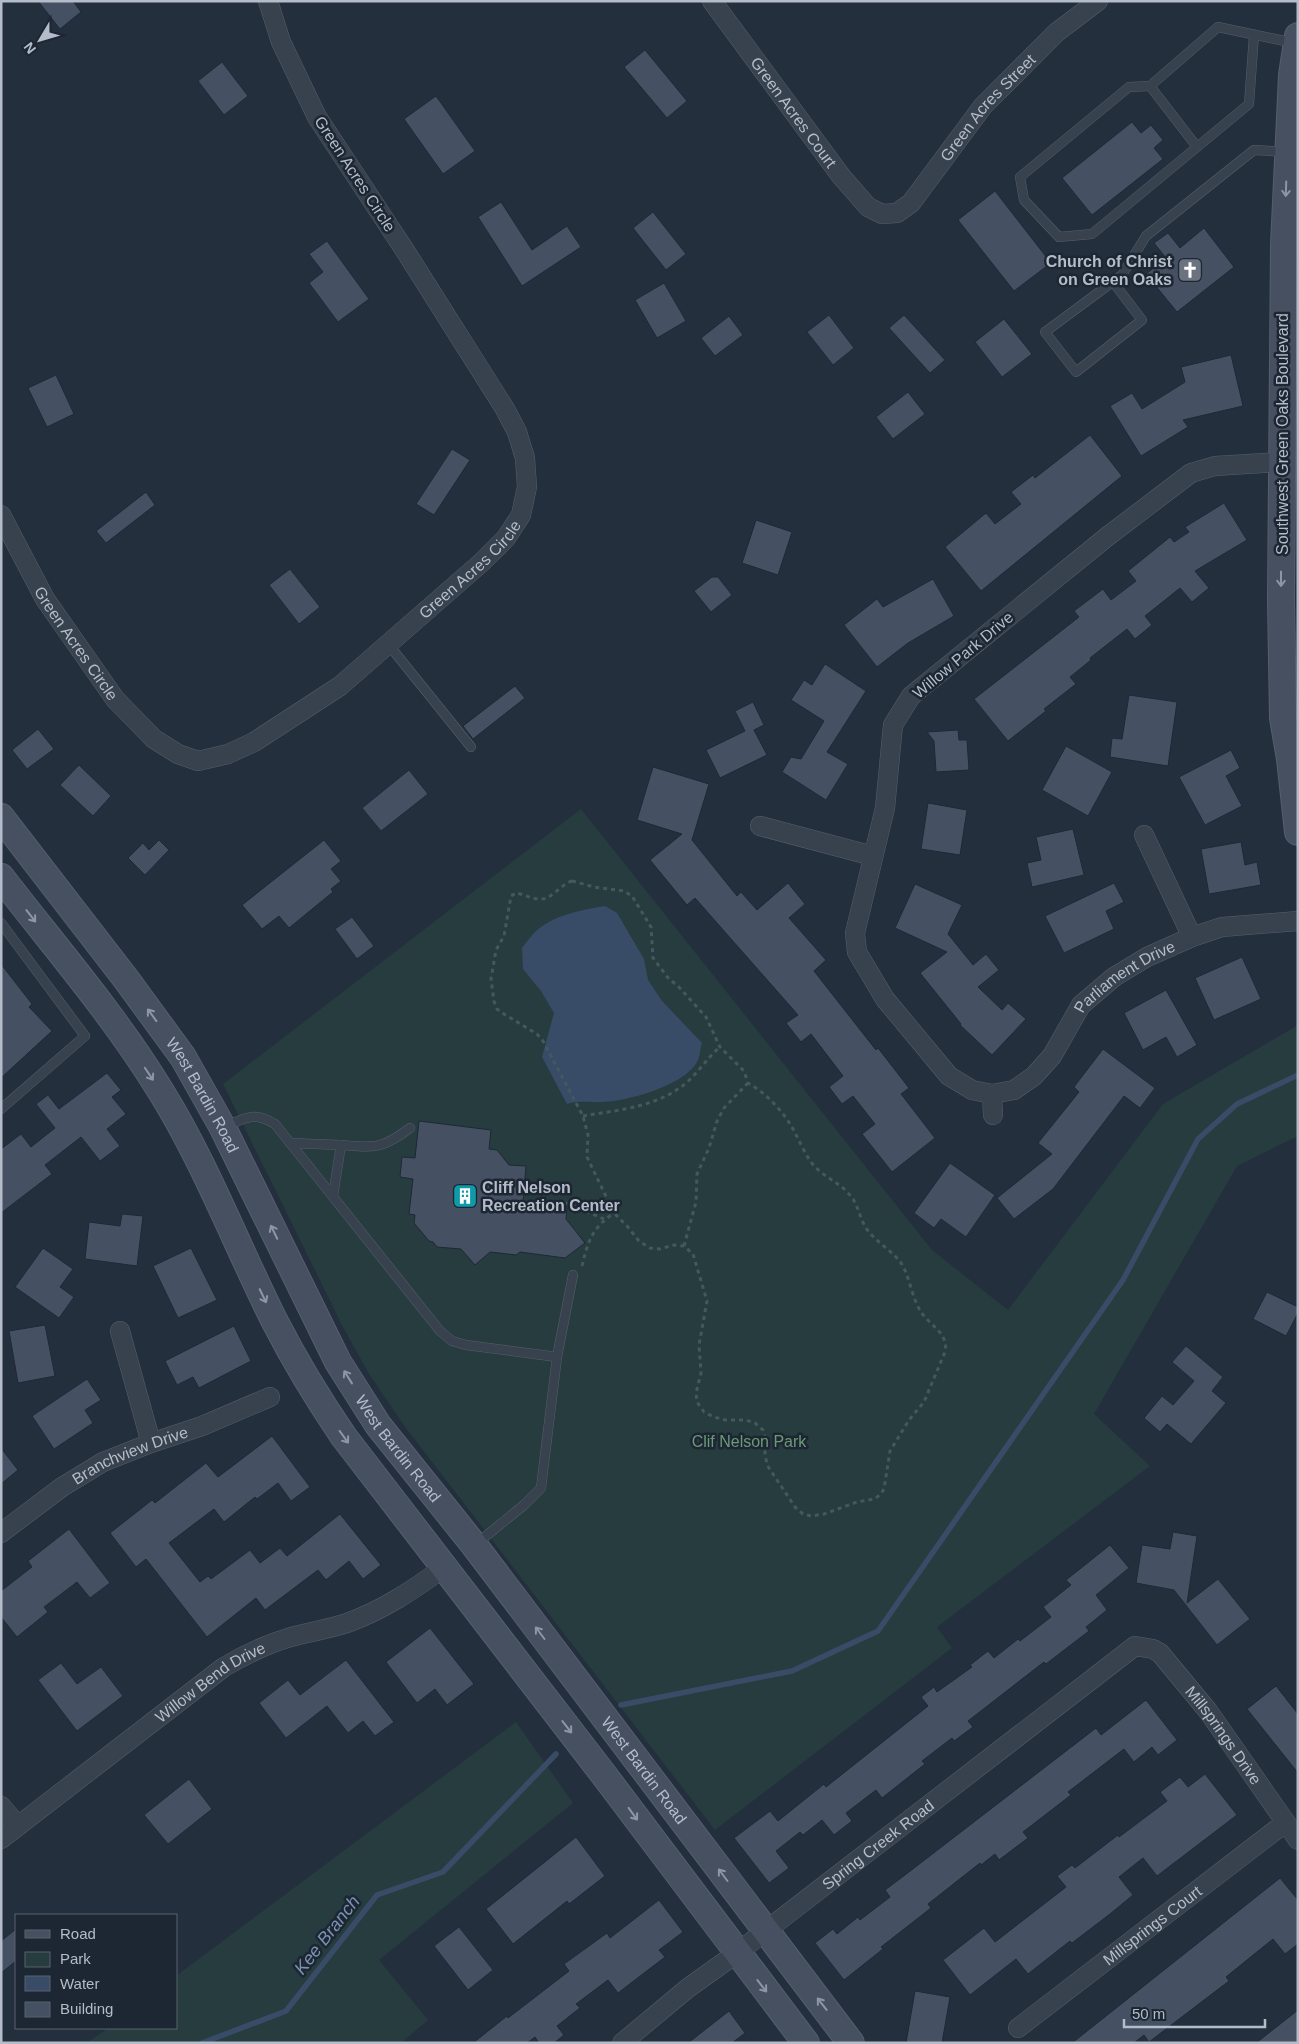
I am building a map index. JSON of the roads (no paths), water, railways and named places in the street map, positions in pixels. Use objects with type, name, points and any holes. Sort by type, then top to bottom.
[{"type":"street","name":"Green Acres Circle","points":[[1,515],[45,599],[115,699],[154,739],[178,754],[198,761],[228,754],[254,742],[340,686],[482,562],[506,538],[521,515],[527,487],[525,458],[517,432],[505,409],[404,249],[317,117],[281,42],[268,1]]},
{"type":"street","name":"Green Acres Court","points":[[712,1],[841,176],[868,207],[882,214]]},
{"type":"street","name":"Green Acres Street","points":[[882,214],[898,213],[910,203],[982,106],[1057,32],[1098,1]]},
{"type":"street","name":"Southwest Green Oaks Boulevard","points":[[1297,40],[1292,75],[1287,152],[1284,246],[1281,608],[1283,718],[1290,759],[1298,832]]},
{"type":"street","name":"Willow Park Drive","points":[[992,1094],[972,1090],[949,1076],[885,998],[857,952],[855,933],[885,808],[893,725],[911,696],[1108,536],[1190,473],[1215,466],[1282,462]]},
{"type":"street","name":"West Bardin Road","points":[[1,817],[126,979],[183,1057],[223,1128],[338,1362],[378,1425],[474,1545],[851,2043]]},
{"type":"street","points":[[760,826],[873,856]]},
{"type":"street","points":[[1144,835],[1192,937]]},
{"type":"street","name":"West Bardin Road","points":[[1,877],[120,1031],[160,1090],[190,1144],[274,1321],[307,1382],[344,1437],[604,1775],[806,2043]]},
{"type":"street","name":"Parliament Drive","points":[[992,1094],[1014,1090],[1034,1076],[1052,1056],[1081,1005],[1114,977],[1147,957],[1192,937],[1222,927],[1298,921]]},
{"type":"street","points":[[992,1094],[993,1115]]},
{"type":"street","points":[[190,1144],[223,1128]]},
{"type":"street","points":[[120,1331],[151,1443]]},
{"type":"street","name":"Branchview Drive","points":[[1,1533],[62,1487],[103,1462],[202,1426],[270,1397]]},
{"type":"street","points":[[414,1528],[442,1544],[461,1548],[474,1545],[468,1566],[470,1602]]},
{"type":"street","name":"Willow Bend Drive","points":[[1,1839],[224,1666],[253,1650],[290,1637],[345,1624],[376,1611],[411,1591],[443,1568]]},
{"type":"street","name":"Millsprings Drive","points":[[1134,1646],[1153,1649],[1160,1653],[1208,1711],[1285,1824],[1298,1840]]},
{"type":"street","name":"Spring Creek Road","points":[[630,2040],[688,1988],[737,1953],[1134,1646]]},
{"type":"street","points":[[1,1806],[18,1826]]},
{"type":"street","name":"Millsprings Court","points":[[1018,2028],[1285,1824]]},
{"type":"lane","points":[[1254,35],[1249,104],[1092,234],[1058,237],[1024,200],[1020,177],[1129,87],[1150,86],[1218,28],[1254,35],[1297,40]]},
{"type":"lane","points":[[1150,86],[1198,147]]},
{"type":"lane","points":[[1113,282],[1142,320],[1076,372],[1045,332],[1122,275],[1146,236],[1254,150],[1287,152]]},
{"type":"lane","points":[[388,644],[471,747]]},
{"type":"lane","points":[[1,923],[85,1036],[1,1108]]},
{"type":"lane","points":[[223,1128],[248,1116],[262,1116],[275,1124],[440,1331],[452,1341],[466,1345],[557,1357]]},
{"type":"lane","points":[[290,1143],[371,1148],[384,1145],[410,1128]]},
{"type":"lane","points":[[333,1196],[341,1146]]},
{"type":"lane","points":[[474,1545],[524,1505],[541,1488],[557,1357],[573,1275]]},
{"type":"water","points":[[605,906],[617,913],[644,959],[648,980],[662,1001],[702,1043],[697,1062],[680,1078],[668,1085],[625,1099],[567,1104],[542,1057],[554,1013],[541,991],[523,969],[522,948],[535,932],[550,921],[577,912]]},
{"type":"waterway","points":[[621,1705],[792,1671],[878,1631],[1123,1280],[1198,1139],[1237,1104],[1298,1075]]},
{"type":"waterway","name":"Kee Branch","points":[[202,2043],[286,2011],[377,1895],[443,1872],[556,1754]]},
{"type":"place","name":"Church of Christ on Green Oaks","points":[[1190,270]]},
{"type":"place","name":"Cliff Nelson Recreation Center","points":[[465,1196]]},
{"type":"park label","name":"Clif Nelson Park","points":[[749,1441]]}]
